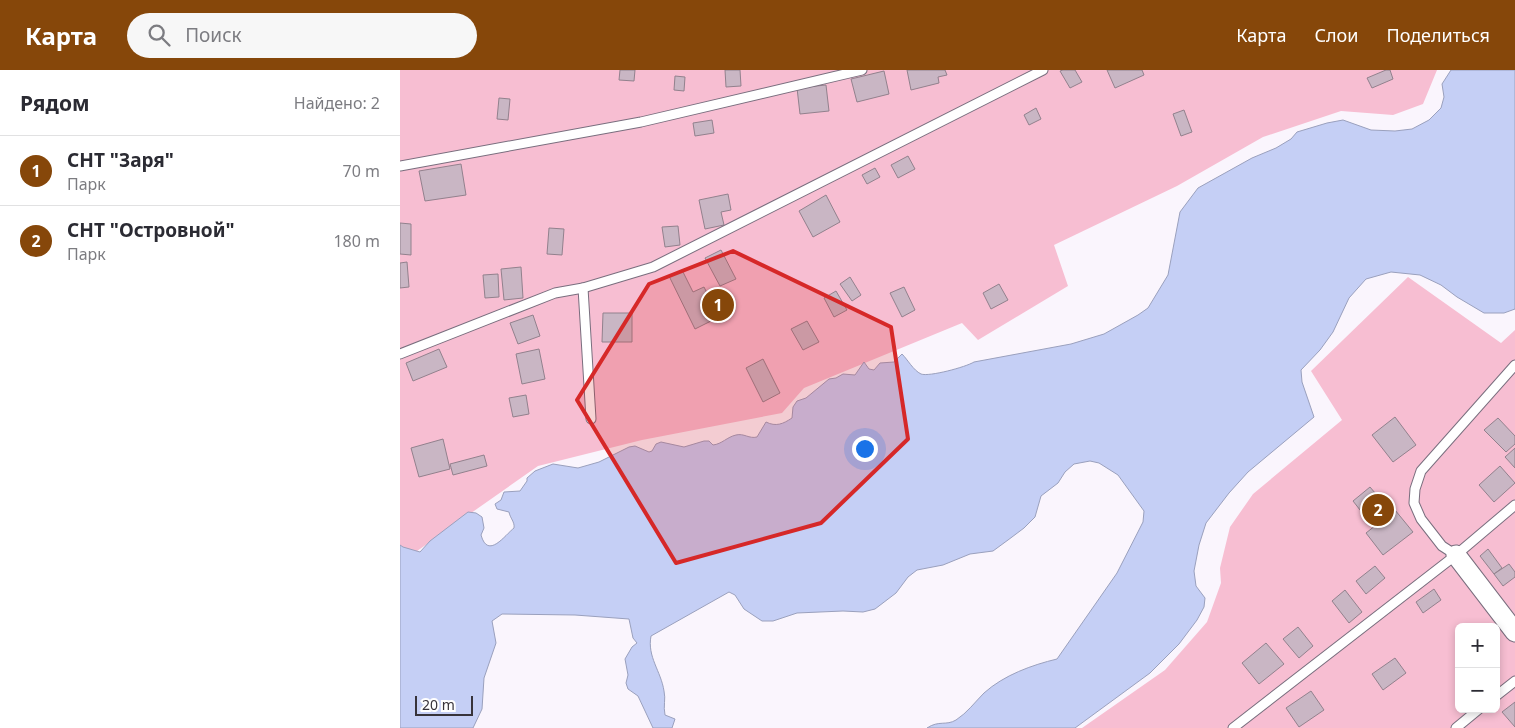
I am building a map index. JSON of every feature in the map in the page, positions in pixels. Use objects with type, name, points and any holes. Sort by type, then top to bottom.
[{"type":"street","points":[[1456,555],[1515,632]]},
{"type":"lane","points":[[400,166],[641,122],[862,70]]},
{"type":"lane","points":[[400,354],[556,293],[583,288],[653,266],[1043,70]]},
{"type":"lane","points":[[583,288],[591,419]]},
{"type":"lane","points":[[1456,555],[1442,546],[1421,519],[1414,504],[1415,490],[1426,464],[1515,365]]},
{"type":"lane","points":[[1233,728],[1456,555],[1515,506]]},
{"type":"lane","points":[[1500,693],[1515,681]]},
{"type":"lane","points":[[1456,728],[1475,713]]},
{"type":"highlighted area","points":[[733,251],[891,327],[908,439],[821,523],[676,563],[577,400],[649,284]]},
{"type":"shaded area","points":[[400,70],[1437,70],[1423,104],[1393,115],[1341,111],[1263,137],[1177,186],[1054,245],[1068,286],[978,340],[962,323],[804,388],[782,413],[642,440],[538,466],[400,563]]},
{"type":"shaded area","points":[[1408,277],[1501,343],[1515,330],[1515,728],[1082,728],[1165,670],[1207,622],[1221,583],[1220,568],[1230,527],[1253,494],[1342,420],[1311,371]]},
{"type":"water","points":[[1451,70],[1515,70],[1515,309],[1504,313],[1484,313],[1441,285],[1420,275],[1391,272],[1366,279],[1349,298],[1333,332],[1320,350],[1301,370],[1302,382],[1314,417],[1248,472],[1206,523],[1194,571],[1196,586],[1205,598],[1204,607],[1197,620],[1179,644],[1150,673],[1075,728],[927,728],[935,724],[949,723],[956,720],[984,693],[1009,676],[1038,664],[1057,659],[1117,573],[1143,522],[1144,511],[1118,475],[1099,463],[1090,461],[1074,464],[1065,472],[1058,483],[1041,496],[1035,517],[1024,528],[993,551],[970,554],[943,565],[917,570],[908,577],[896,593],[875,609],[863,612],[797,613],[773,621],[762,621],[744,609],[735,595],[729,592],[651,636],[651,651],[665,694],[665,715],[675,719],[672,728],[653,728],[638,696],[628,689],[625,659],[632,647],[637,643],[633,638],[629,619],[575,615],[502,614],[492,621],[496,643],[484,678],[482,709],[473,728],[400,728],[400,545],[420,552],[430,541],[468,512],[476,513],[482,517],[484,528],[481,535],[484,542],[492,546],[497,544],[514,528],[509,512],[497,509],[495,504],[501,500],[504,492],[520,491],[527,478],[535,471],[553,464],[578,468],[599,462],[629,447],[635,446],[649,452],[652,451],[656,444],[661,442],[684,447],[704,441],[709,441],[713,445],[739,435],[757,437],[766,422],[776,425],[789,420],[792,418],[793,407],[797,401],[806,398],[829,379],[843,374],[855,375],[864,362],[869,369],[874,370],[880,363],[894,362],[902,354],[918,372],[925,375],[956,369],[974,362],[1071,344],[1104,334],[1148,308],[1168,275],[1180,212],[1198,188],[1252,158],[1276,148],[1291,139],[1297,132],[1327,123],[1343,120],[1371,130],[1395,131],[1412,129],[1429,120],[1441,108],[1444,97],[1442,84]]},
{"type":"building","points":[[620,70],[635,70],[634,81],[619,80]]},
{"type":"building","points":[[725,70],[740,70],[741,86],[726,87]]},
{"type":"building","points":[[907,70],[945,70],[947,75],[938,77],[939,83],[911,90]]},
{"type":"building","points":[[1075,70],[1082,82],[1070,88],[1060,71]]},
{"type":"building","points":[[1107,70],[1142,70],[1144,75],[1115,88]]},
{"type":"building","points":[[1390,70],[1393,79],[1372,88],[1367,78]]},
{"type":"building","points":[[884,71],[889,94],[857,102],[851,79]]},
{"type":"building","points":[[675,76],[685,77],[684,91],[674,90]]},
{"type":"building","points":[[826,85],[829,111],[800,114],[797,88]]},
{"type":"building","points":[[499,98],[510,99],[508,120],[497,119]]},
{"type":"building","points":[[1036,108],[1041,119],[1029,125],[1024,115]]},
{"type":"building","points":[[1184,110],[1192,132],[1181,136],[1173,114]]},
{"type":"building","points":[[712,120],[714,133],[695,136],[693,123]]},
{"type":"building","points":[[908,156],[915,169],[898,178],[891,165]]},
{"type":"building","points":[[461,164],[466,195],[425,201],[419,171]]},
{"type":"building","points":[[875,168],[880,177],[867,184],[862,175]]},
{"type":"building","points":[[728,194],[731,210],[721,212],[724,225],[705,229],[699,200]]},
{"type":"building","points":[[826,195],[840,222],[813,237],[799,211]]},
{"type":"building","points":[[400,223],[411,224],[411,255],[400,254]]},
{"type":"building","points":[[678,226],[680,245],[665,247],[662,227]]},
{"type":"building","points":[[549,228],[564,229],[562,255],[547,254]]},
{"type":"building","points":[[721,250],[736,279],[720,286],[705,258]]},
{"type":"building","points":[[407,262],[409,287],[400,288],[400,263]]},
{"type":"building","points":[[521,267],[523,298],[504,300],[501,269]]},
{"type":"building","points":[[682,270],[693,292],[704,287],[719,317],[695,329],[669,276]]},
{"type":"building","points":[[498,274],[499,297],[485,298],[483,275]]},
{"type":"building","points":[[850,277],[861,295],[852,301],[840,284]]},
{"type":"building","points":[[999,284],[1008,300],[991,309],[983,293]]},
{"type":"building","points":[[904,287],[915,310],[902,317],[890,293]]},
{"type":"building","points":[[836,291],[847,310],[834,317],[824,298]]},
{"type":"building","points":[[603,313],[632,313],[632,342],[602,342]]},
{"type":"building","points":[[533,315],[540,336],[518,344],[510,323]]},
{"type":"building","points":[[807,321],[819,342],[803,350],[791,329]]},
{"type":"building","points":[[439,349],[447,367],[413,381],[406,363]]},
{"type":"building","points":[[539,349],[545,379],[522,384],[516,354]]},
{"type":"building","points":[[763,359],[780,393],[763,402],[746,368]]},
{"type":"building","points":[[526,395],[529,414],[513,417],[509,398]]},
{"type":"building","points":[[1395,417],[1416,445],[1393,462],[1372,435]]},
{"type":"building","points":[[1498,418],[1515,436],[1515,444],[1506,452],[1484,430]]},
{"type":"building","points":[[443,439],[450,469],[419,477],[411,448]]},
{"type":"building","points":[[1515,448],[1515,468],[1505,457]]},
{"type":"building","points":[[484,455],[487,466],[453,475],[450,464]]},
{"type":"building","points":[[1500,466],[1515,483],[1494,502],[1479,485]]},
{"type":"building","points":[[1370,487],[1381,500],[1364,515],[1353,501]]},
{"type":"building","points":[[1395,510],[1413,532],[1383,555],[1366,533]]},
{"type":"building","points":[[1488,549],[1502,568],[1494,574],[1480,556]]},
{"type":"building","points":[[1509,564],[1515,572],[1515,577],[1503,586],[1494,574]]},
{"type":"building","points":[[1375,566],[1385,578],[1366,594],[1356,581]]},
{"type":"building","points":[[1434,589],[1441,600],[1423,613],[1416,602]]},
{"type":"building","points":[[1345,590],[1362,612],[1349,623],[1332,601]]},
{"type":"building","points":[[1298,627],[1313,646],[1299,658],[1283,639]]},
{"type":"building","points":[[1266,643],[1284,664],[1259,684],[1242,663]]},
{"type":"building","points":[[1395,658],[1406,673],[1383,690],[1372,674]]},
{"type":"building","points":[[1311,691],[1324,710],[1299,727],[1286,708]]},
{"type":"building","points":[[1515,702],[1515,727],[1502,712]]},
{"type":"place","name":"СНТ \"Заря\"","points":[[718,305]]},
{"type":"place","name":"СНТ \"Островной\"","points":[[1378,510]]}]
